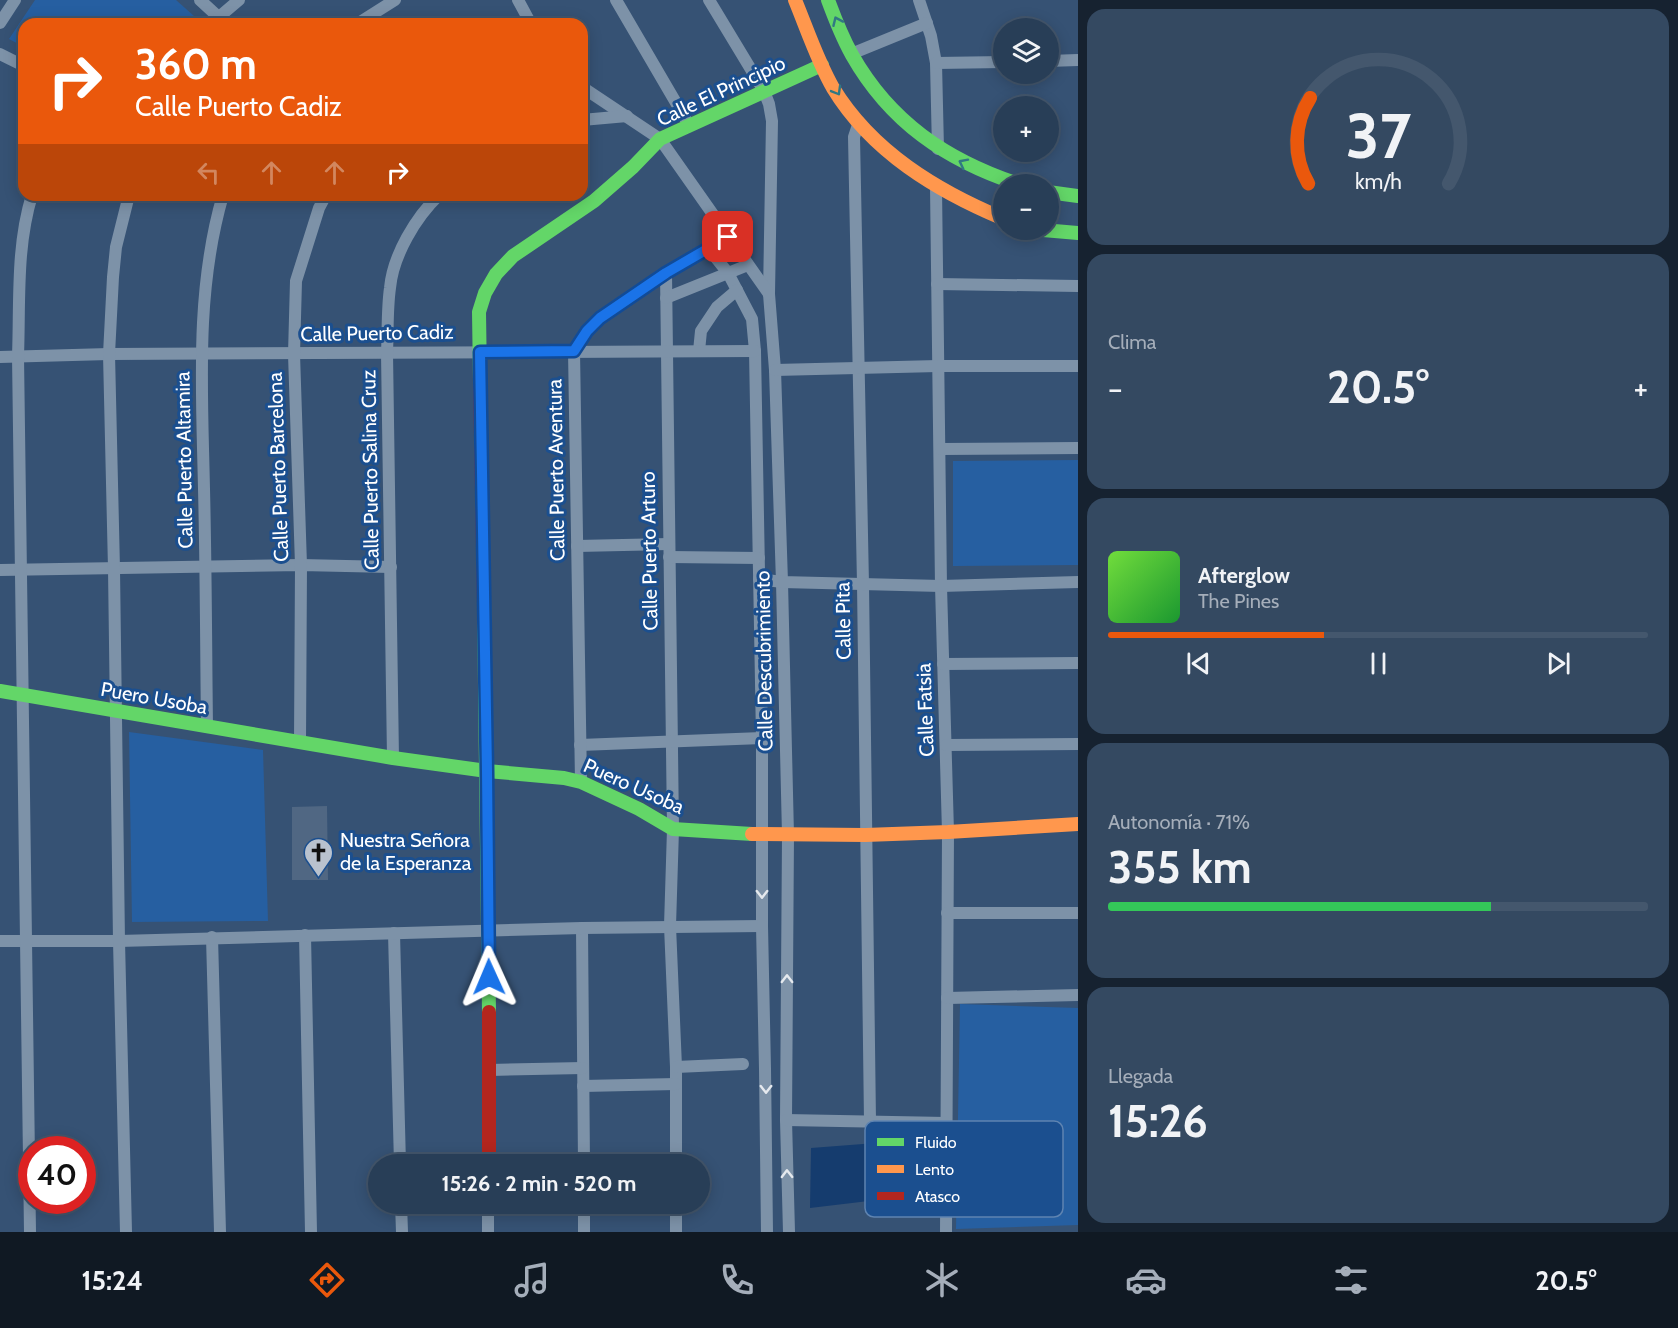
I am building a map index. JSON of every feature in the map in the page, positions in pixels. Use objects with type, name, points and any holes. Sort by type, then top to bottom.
[{"type":"street","points":[[0,23],[15,0]]},
{"type":"street","points":[[200,0],[220,18]]},
{"type":"street","points":[[224,18],[239,0]]},
{"type":"street","points":[[366,18],[395,0]]},
{"type":"street","points":[[518,0],[528,18]]},
{"type":"street","points":[[616,0],[689,125]]},
{"type":"street","name":"Calle Descubrimiento","points":[[709,0],[764,91],[772,121],[769,294],[775,369],[788,835],[786,1120],[789,1232]]},
{"type":"street","points":[[795,0],[822,65],[838,95],[859,122],[892,156],[936,187],[993,214]]},
{"type":"street","points":[[828,0],[851,54],[874,89],[892,110],[938,149],[979,171],[993,176]]},
{"type":"street","points":[[919,0],[936,63],[938,149]]},
{"type":"street","points":[[851,54],[927,23]]},
{"type":"street","points":[[0,54],[18,63]]},
{"type":"street","points":[[1059,61],[1078,60]]},
{"type":"street","points":[[936,63],[993,62]]},
{"type":"street","name":"Calle El Principio","points":[[489,1154],[487,771],[479,312],[485,293],[496,274],[513,256],[594,201],[633,167],[660,139],[822,65]]},
{"type":"street","points":[[588,91],[660,139],[769,294]]},
{"type":"street","points":[[588,119],[627,116]]},
{"type":"street","name":"Calle Pita","points":[[859,122],[854,137],[870,1121]]},
{"type":"street","name":"Calle Fatsia","points":[[936,187],[941,586],[948,832],[946,1121]]},
{"type":"street","points":[[1059,193],[1078,196]]},
{"type":"street","points":[[30,201],[21,241],[18,356],[30,1232]]},
{"type":"street","points":[[126,1232],[109,354],[116,247],[128,201]]},
{"type":"street","name":"Calle Puerto Altamira","points":[[207,727],[201,354],[207,269],[214,226],[222,201]]},
{"type":"street","name":"Calle Puerto Barcelona","points":[[300,742],[301,565],[294,354],[296,281],[318,207],[322,201]]},
{"type":"street","name":"Calle Puerto Salina Cruz","points":[[393,758],[387,353],[390,285],[398,258],[414,225],[433,201]]},
{"type":"street","points":[[1059,231],[1078,233]]},
{"type":"street","name":"Calle Puerto Aventura","points":[[581,782],[574,351],[587,331],[600,318],[666,273],[728,237]]},
{"type":"street","name":"Calle Descubrimiento","points":[[708,248],[728,273],[752,319],[755,351],[767,1232]]},
{"type":"street","points":[[666,298],[748,265]]},
{"type":"street","name":"Calle Puerto Arturo","points":[[666,273],[673,829],[670,926],[676,1067],[676,1154]]},
{"type":"street","points":[[937,284],[1078,286]]},
{"type":"street","points":[[699,351],[701,331],[717,307],[737,290]]},
{"type":"street","name":"Calle Puerto Cadiz","points":[[0,357],[109,354],[755,351]]},
{"type":"street","points":[[775,369],[1078,366]]},
{"type":"street","points":[[941,449],[1078,448]]},
{"type":"street","points":[[577,546],[759,558]]},
{"type":"street","points":[[0,570],[301,565],[391,567]]},
{"type":"street","points":[[759,579],[782,582],[941,586],[1078,582]]},
{"type":"street","points":[[943,663],[1078,663]]},
{"type":"street","name":"Puero Usoba","points":[[0,691],[393,758],[581,782],[639,809],[673,829],[763,835],[865,835],[1078,824]]},
{"type":"street","points":[[580,745],[762,738]]},
{"type":"street","points":[[946,745],[1078,744]]},
{"type":"street","points":[[947,913],[1078,913]]},
{"type":"street","points":[[0,941],[119,941],[488,930],[762,926]]},
{"type":"street","points":[[582,928],[584,1154]]},
{"type":"street","points":[[394,933],[400,1154]]},
{"type":"street","points":[[305,935],[311,1232]]},
{"type":"street","points":[[212,937],[220,1232]]},
{"type":"street","points":[[947,998],[1078,994]]},
{"type":"street","points":[[676,1067],[743,1064]]},
{"type":"street","points":[[490,1070],[583,1068]]},
{"type":"street","points":[[583,1086],[676,1083]]},
{"type":"street","points":[[786,1120],[870,1121]]},
{"type":"street","points":[[401,1214],[402,1232]]},
{"type":"street","points":[[488,1214],[488,1232]]},
{"type":"street","points":[[584,1214],[584,1232]]},
{"type":"street","points":[[676,1214],[676,1232]]},
{"type":"shaded area","points":[[35,0],[176,0],[196,18],[23,18]]},
{"type":"shaded area","points":[[18,26],[18,44],[9,39]]},
{"type":"shaded area","points":[[1078,460],[1078,565],[953,566],[953,461]]},
{"type":"shaded area","points":[[129,732],[263,750],[268,921],[132,922]]},
{"type":"shaded area","points":[[960,1004],[1078,1008],[1078,1225],[956,1229],[956,1217],[1063,1217],[1063,1121],[958,1121]]},
{"type":"shaded area","points":[[865,1144],[865,1201],[810,1208],[811,1148]]},
{"type":"building","points":[[327,806],[328,880],[292,880],[292,807]]},
{"type":"traffic: fast","points":[[828,0],[852,55],[884,100],[922,136],[967,163],[993,174]]},
{"type":"traffic: fast","points":[[480,380],[479,312],[485,293],[496,274],[513,256],[594,201],[633,167],[660,139],[822,65]]},
{"type":"traffic: fast","points":[[1059,193],[1078,196]]},
{"type":"traffic: fast","points":[[1059,231],[1078,233]]},
{"type":"traffic: fast","points":[[484,603],[489,1012]]},
{"type":"traffic: fast","points":[[0,691],[393,758],[487,771],[564,778],[581,782],[639,809],[673,829],[752,834]]},
{"type":"traffic: slow","points":[[795,0],[827,77],[849,111],[867,132],[908,167],[931,182],[954,196],[993,214]]},
{"type":"traffic: slow","points":[[752,834],[865,835],[1078,824]]},
{"type":"traffic: jam","points":[[480,380],[484,603]]},
{"type":"traffic: jam","points":[[489,1012],[489,1154]]},
{"type":"place","name":"Nuestra Señora de la Esperanza","points":[[319,878]]},
{"type":"route","points":[[489,977],[480,352],[574,351],[587,331],[600,318],[696,254],[728,237]]}]
